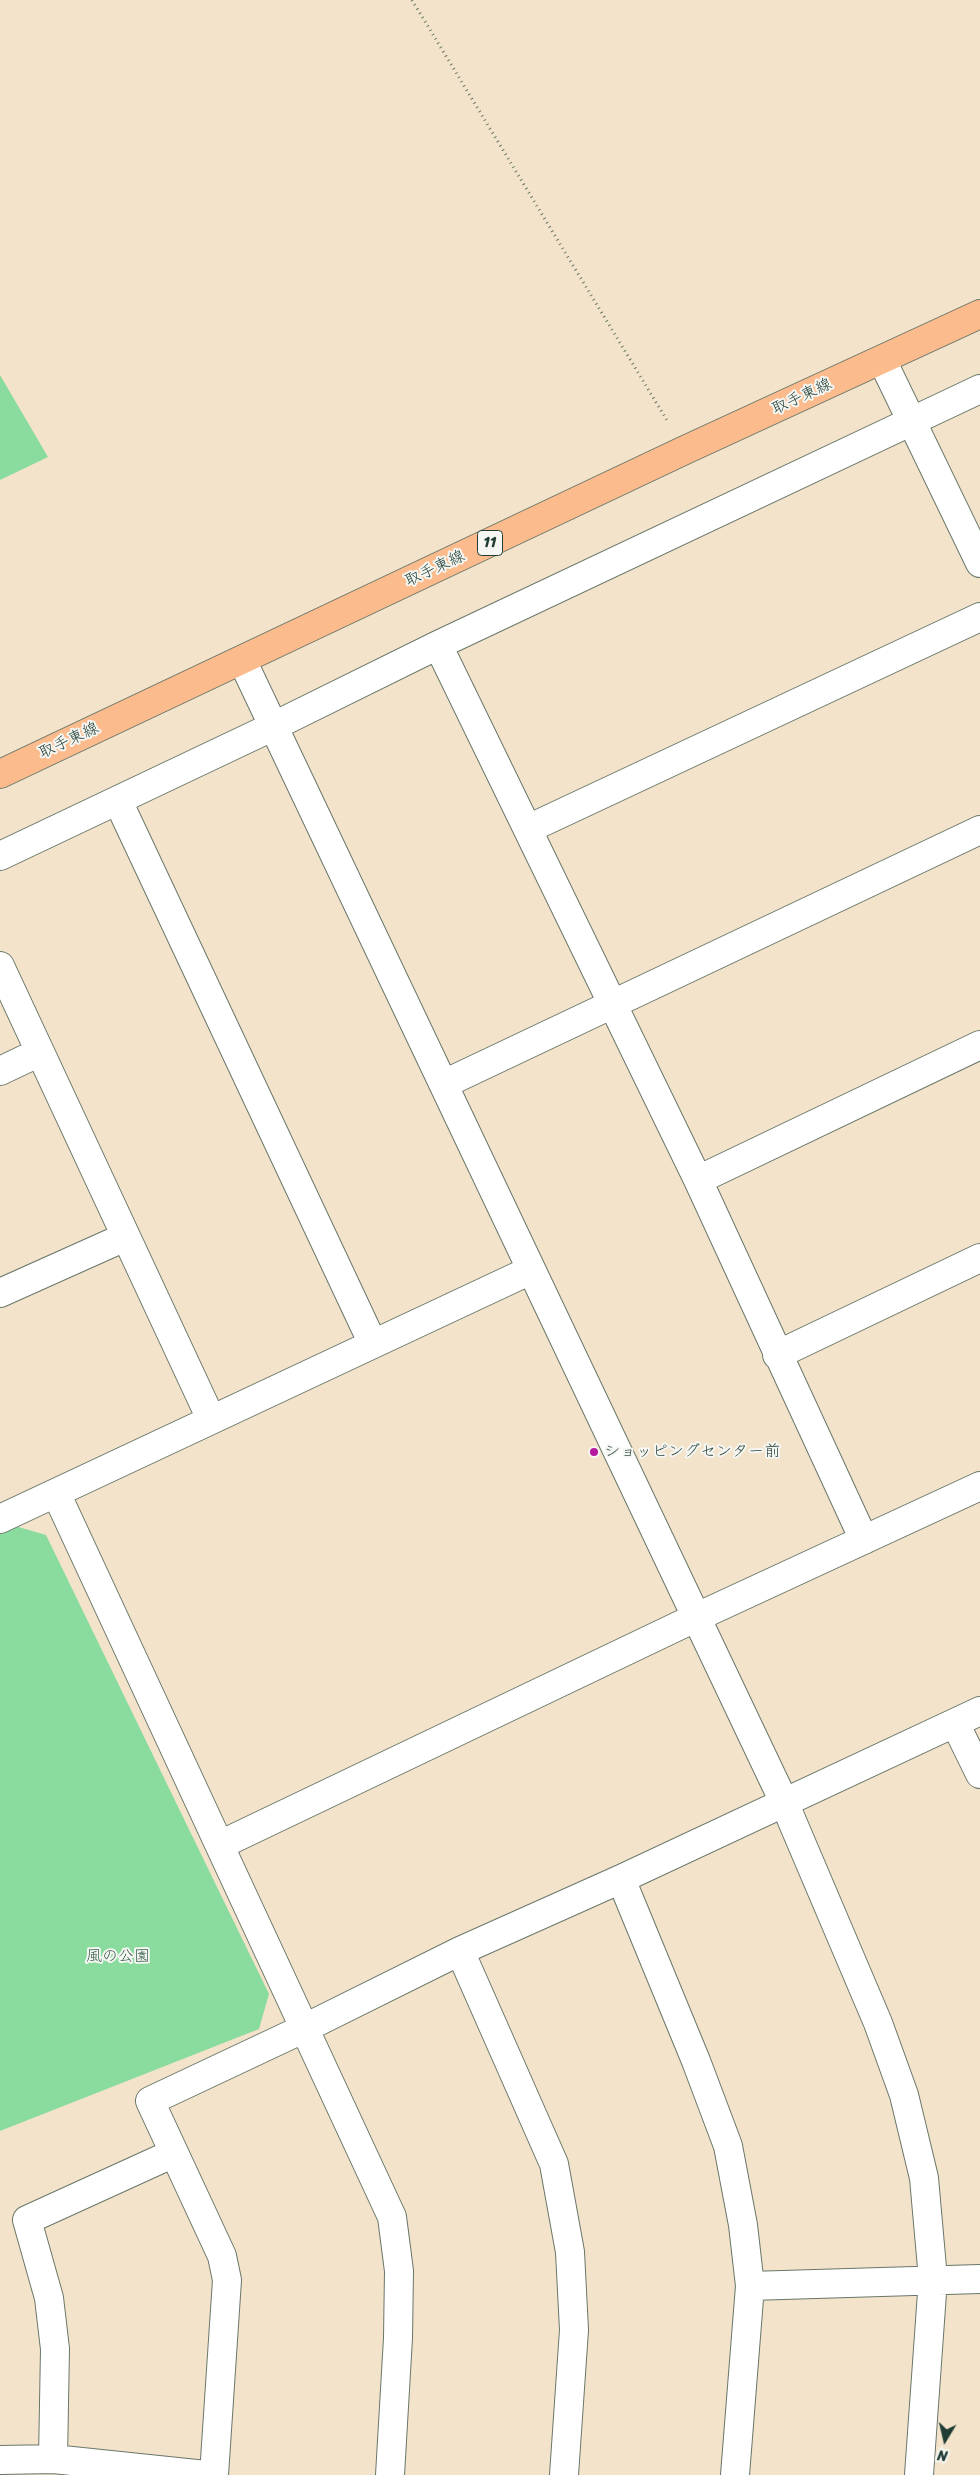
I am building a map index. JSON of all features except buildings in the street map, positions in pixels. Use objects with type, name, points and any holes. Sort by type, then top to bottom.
[{"type":"main road","name":"取手東線","points":[[0,774],[685,450],[980,314]]},
{"type":"street","points":[[882,360],[980,563]]},
{"type":"street","points":[[0,856],[274,726],[438,645],[980,389]]},
{"type":"street","points":[[528,829],[980,617]]},
{"type":"street","points":[[438,645],[698,1180],[777,1355],[864,1540]]},
{"type":"street","points":[[242,660],[784,1802],[878,2023],[904,2095],[924,2178],[934,2279],[918,2475]]},
{"type":"street","points":[[118,801],[373,1344]]},
{"type":"street","points":[[444,1084],[980,830]]},
{"type":"street","points":[[0,966],[211,1419]]},
{"type":"street","points":[[698,1180],[980,1045]]},
{"type":"street","points":[[0,1071],[40,1052]]},
{"type":"street","points":[[0,1294],[125,1237]]},
{"type":"street","points":[[777,1355],[980,1258]]},
{"type":"street","points":[[0,1519],[532,1270]]},
{"type":"street","points":[[220,1845],[697,1617],[980,1486]]},
{"type":"street","points":[[56,1493],[392,2216],[399,2271],[398,2338],[390,2475]]},
{"type":"street","points":[[214,2475],[228,2280],[222,2256],[150,2101],[306,2028],[460,1951],[621,1879],[980,1711]]},
{"type":"street","points":[[955,1724],[980,1774]]},
{"type":"street","points":[[621,1879],[696,2061],[728,2146],[743,2225],[750,2286],[735,2475]]},
{"type":"street","points":[[460,1951],[554,2164],[570,2252],[574,2330],[564,2475]]},
{"type":"street","points":[[54,2459],[55,2349],[49,2298],[27,2220],[174,2153]]},
{"type":"street","points":[[750,2286],[980,2279]]},
{"type":"street","points":[[0,2460],[54,2459],[206,2475]]},
{"type":"path","points":[[412,0],[685,450]]},
{"type":"green space","points":[[0,375],[48,457],[0,480]]},
{"type":"green space","name":"風の公園","points":[[15,1526],[46,1535],[269,1994],[259,2029],[0,2131],[0,1534]]},
{"type":"place","name":"ショッピングセンター前","points":[[594,1452]]}]
